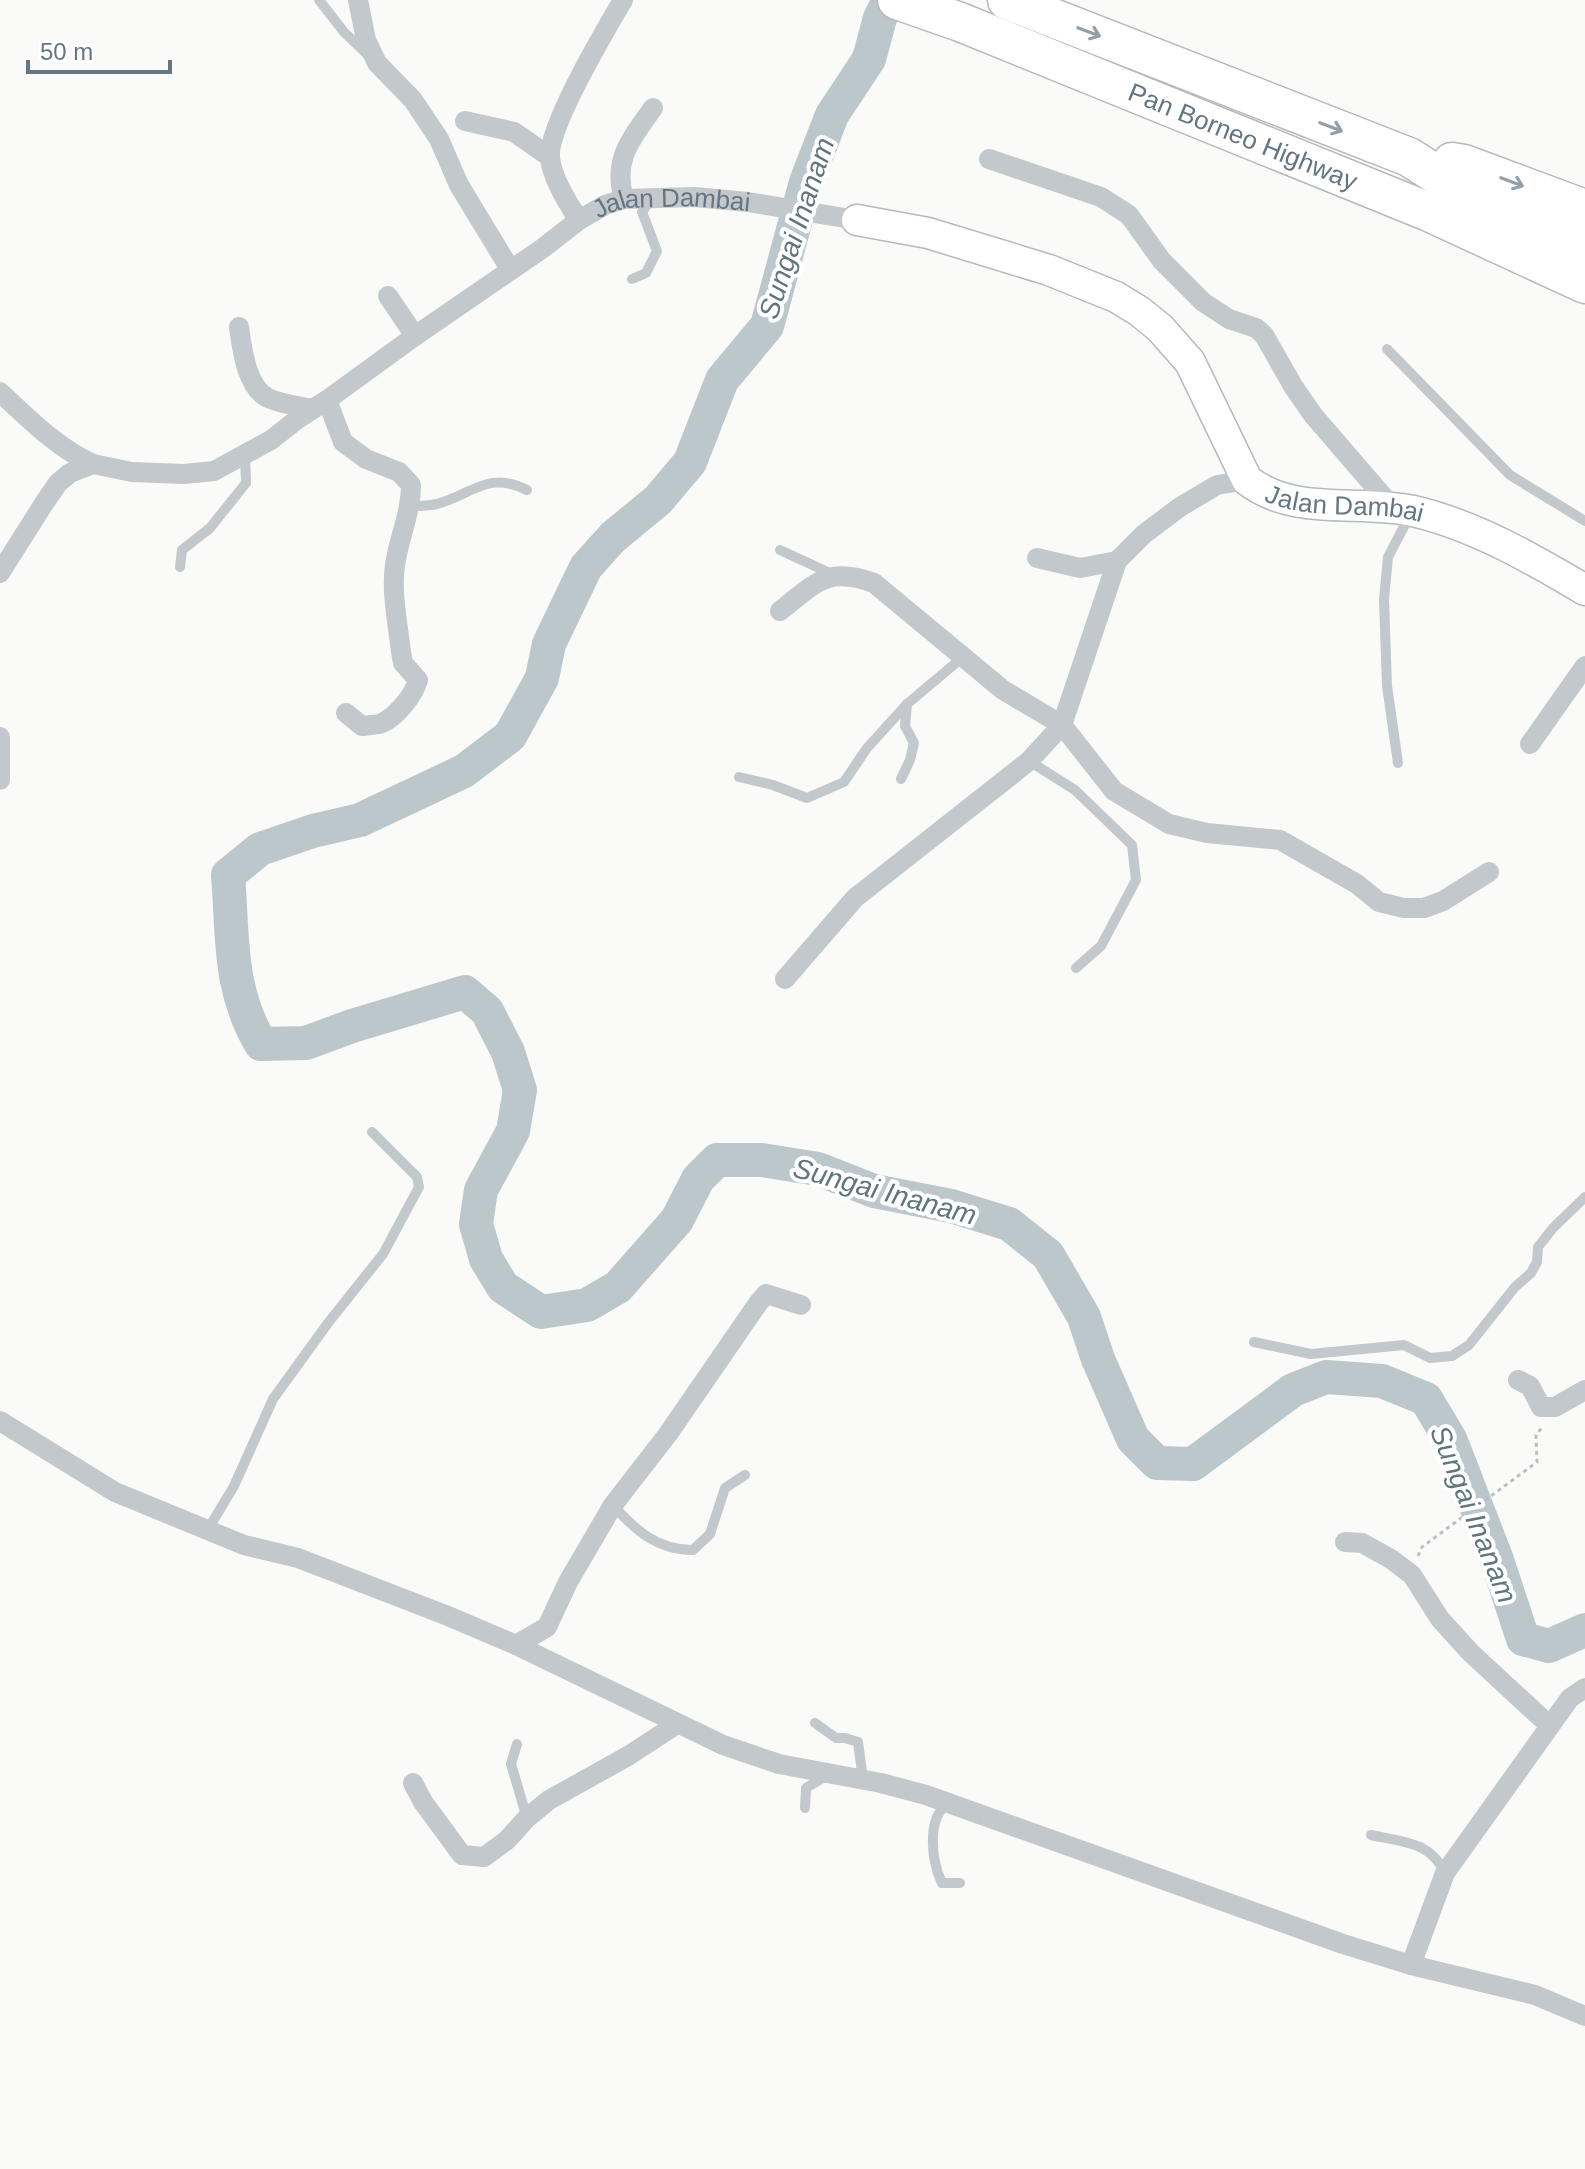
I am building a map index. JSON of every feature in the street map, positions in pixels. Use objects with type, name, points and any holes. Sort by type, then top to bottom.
[{"type":"highway","name":"Pan Borneo Highway","points":[[897,0],[1430,200],[1585,248]]},
{"type":"highway","name":"Pan Borneo Highway","points":[[1007,0],[1409,157],[1430,200],[1585,284]]},
{"type":"highway","points":[[1409,157],[1464,164],[1585,209]]},
{"type":"highway","points":[[1430,200],[1462,251],[1585,313]]},
{"type":"street","points":[[358,0],[366,40],[377,63],[413,100],[439,139],[459,185],[510,269]]},
{"type":"street","points":[[579,220],[565,201],[550,157],[563,113],[623,0]]},
{"type":"street","points":[[624,199],[620,185],[625,147],[653,108]]},
{"type":"street","points":[[465,121],[514,132],[550,157]]},
{"type":"street","points":[[989,159],[1101,197],[1129,215],[1162,261],[1203,302],[1229,319],[1256,328],[1264,335],[1313,415],[1403,510]]},
{"type":"street","name":"Jalan Dambai","points":[[93,464],[132,472],[184,474],[214,471],[271,440],[579,220],[605,205],[624,199],[695,197],[748,202],[928,233],[1049,270],[1116,297],[1160,328],[1190,362],[1247,480],[1263,493],[1317,505],[1403,510],[1470,529],[1585,590]]},
{"type":"street","points":[[388,296],[415,336]]},
{"type":"street","points":[[239,327],[252,380],[265,397],[320,405],[343,442],[366,459],[399,472],[411,485],[411,506],[400,534],[394,570],[403,663],[418,680],[416,688],[395,714],[381,724],[362,726],[346,713]]},
{"type":"street","points":[[0,392],[57,441],[79,458],[93,464]]},
{"type":"street","points":[[0,572],[58,483],[70,473],[93,464]]},
{"type":"street","points":[[785,979],[855,898],[1029,761],[1062,725],[1117,561],[1144,534],[1180,507],[1217,485],[1247,480]]},
{"type":"street","points":[[1037,558],[1080,568],[1117,561]]},
{"type":"street","points":[[780,611],[832,574],[857,576],[874,583],[1003,690],[1062,725],[1114,791],[1169,824],[1207,833],[1280,840],[1357,884],[1379,902],[1404,908],[1424,908],[1460,892],[1489,872]]},
{"type":"street","points":[[1530,744],[1585,666]]},
{"type":"street","points":[[0,737],[0,780]]},
{"type":"street","points":[[516,1645],[547,1627],[568,1582],[613,1505],[668,1434],[759,1302],[766,1294],[801,1305]]},
{"type":"street","points":[[1518,1380],[1530,1386],[1541,1407],[1555,1407],[1585,1390]]},
{"type":"street","points":[[0,1421],[115,1492],[207,1531],[244,1545],[298,1558],[516,1645],[723,1745],[765,1759],[863,1780],[948,1803],[1343,1944],[1411,1965],[1535,1995],[1585,2016]]},
{"type":"street","points":[[1345,1542],[1362,1543],[1412,1575],[1440,1619],[1471,1653],[1550,1726]]},
{"type":"street","points":[[1411,1965],[1445,1873],[1570,1698],[1585,1688]]},
{"type":"street","points":[[413,1783],[423,1802],[462,1855],[484,1857],[549,1800],[628,1756],[677,1724]]},
{"type":"lane","points":[[319,0],[344,32],[377,63]]},
{"type":"lane","points":[[632,279],[646,273],[657,251],[642,212],[652,197]]},
{"type":"lane","points":[[1387,349],[1510,475],[1585,521]]},
{"type":"lane","points":[[180,567],[182,550],[210,528],[246,483],[245,455]]},
{"type":"lane","points":[[411,506],[435,505],[477,485],[512,482],[527,490]]},
{"type":"lane","points":[[1398,763],[1387,686],[1384,599],[1388,557],[1403,510]]},
{"type":"lane","points":[[780,550],[832,574]]},
{"type":"lane","points":[[739,777],[807,798],[844,782],[867,748],[907,704],[963,657]]},
{"type":"lane","points":[[901,779],[914,743],[905,726],[907,704]]},
{"type":"lane","points":[[1029,761],[1075,790],[1132,845],[1136,880],[1101,946],[1076,968]]},
{"type":"lane","points":[[207,1531],[234,1486],[273,1399],[383,1254],[419,1187],[417,1177],[372,1132]]},
{"type":"lane","points":[[1254,1342],[1311,1354],[1404,1345],[1430,1358],[1452,1356],[1469,1345],[1515,1287],[1531,1273],[1537,1262],[1538,1247],[1585,1197]]},
{"type":"lane","points":[[613,1505],[634,1529],[659,1544],[679,1550],[693,1550],[710,1534],[725,1488],[745,1475]]},
{"type":"lane","points":[[815,1723],[836,1738],[858,1742],[863,1780]]},
{"type":"lane","points":[[517,1744],[511,1764],[527,1818]]},
{"type":"lane","points":[[805,1808],[806,1788],[829,1773]]},
{"type":"lane","points":[[948,1803],[940,1809],[933,1828],[937,1871],[942,1883],[960,1883]]},
{"type":"lane","points":[[1371,1835],[1425,1848],[1438,1857],[1445,1873]]},
{"type":"path","points":[[1422,1547],[1537,1462],[1536,1435],[1555,1407]]},
{"type":"waterway","name":"Sungai Inanam","points":[[889,0],[880,18],[869,59],[832,115],[806,182],[767,326],[722,380],[690,462],[658,500],[613,537],[586,567],[549,644],[542,678],[510,736],[464,771],[360,820],[313,831],[260,849],[228,875],[234,962],[250,1023],[261,1044],[306,1043],[465,992],[487,1011],[508,1052],[520,1090],[513,1131],[481,1190],[476,1224],[486,1259],[503,1287],[541,1312],[587,1305],[618,1287],[677,1220],[698,1179],[717,1160],[762,1160],[818,1169],[874,1191],[951,1206],[1009,1224],[1048,1255],[1084,1317],[1098,1359],[1133,1439],[1157,1463],[1193,1464],[1293,1390],[1326,1377],[1382,1381],[1426,1399],[1450,1439],[1497,1560],[1523,1639],[1549,1646],[1585,1630]]}]
